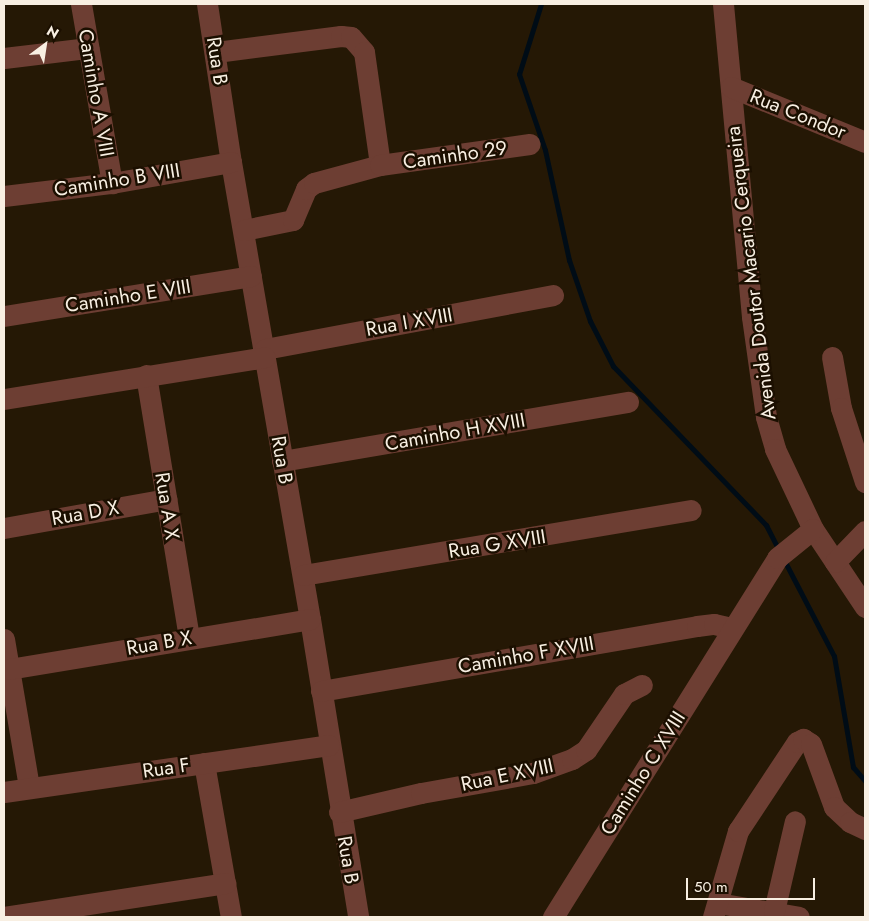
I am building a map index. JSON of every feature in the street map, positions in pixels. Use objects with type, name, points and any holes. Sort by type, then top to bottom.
[{"type":"street","name":"Caminho A VIII","points":[[81,4],[112,183]]},
{"type":"street","name":"Rua B","points":[[207,4],[216,52],[231,162],[303,575],[358,917]]},
{"type":"street","name":"Avenida Doutor Macario Cerqueira","points":[[723,4],[761,396],[775,449],[806,534],[835,562],[865,607]]},
{"type":"street","name":"Caminho 29","points":[[216,52],[341,36],[351,37],[364,52],[380,166]]},
{"type":"street","points":[[4,58],[88,48]]},
{"type":"street","name":"Rua Condor","points":[[731,87],[865,142]]},
{"type":"street","name":"Caminho 29","points":[[244,230],[294,220],[306,189],[314,183],[380,166],[530,144]]},
{"type":"street","name":"Caminho B VIII","points":[[4,196],[112,183],[231,162]]},
{"type":"street","name":"Caminho E VIII","points":[[4,316],[252,276]]},
{"type":"street","name":"Rua I XVIII","points":[[4,398],[265,353],[553,295]]},
{"type":"street","points":[[832,357],[841,408],[865,482]]},
{"type":"street","name":"Rua A X","points":[[146,375],[188,638]]},
{"type":"street","name":"Caminho H XVIII","points":[[282,461],[628,402]]},
{"type":"street","name":"Rua D X","points":[[4,528],[166,499]]},
{"type":"street","name":"Rua G XVIII","points":[[303,575],[691,510]]},
{"type":"street","points":[[835,562],[865,531]]},
{"type":"street","name":"Caminho C XVIII","points":[[550,917],[780,554],[806,534]]},
{"type":"street","name":"Rua B X","points":[[9,669],[310,619]]},
{"type":"street","name":"Caminho F XVIII","points":[[321,690],[698,626],[714,624],[732,628]]},
{"type":"street","points":[[4,639],[30,788]]},
{"type":"street","name":"Rua E XVIII","points":[[340,812],[421,793],[534,774],[565,762],[586,750],[624,694],[642,686]]},
{"type":"street","points":[[799,917],[774,911],[716,910],[738,831],[797,742],[803,739],[810,744],[834,807],[850,822],[865,829]]},
{"type":"street","name":"Rua F","points":[[4,792],[329,745]]},
{"type":"street","points":[[204,763],[231,917]]},
{"type":"street","points":[[774,911],[795,821]]},
{"type":"street","points":[[4,917],[46,914],[225,882]]},
{"type":"waterway","points":[[541,4],[519,74],[545,150],[569,260],[590,321],[613,366],[766,525],[779,550]]},
{"type":"waterway","points":[[784,560],[834,656],[853,767],[865,781]]}]
